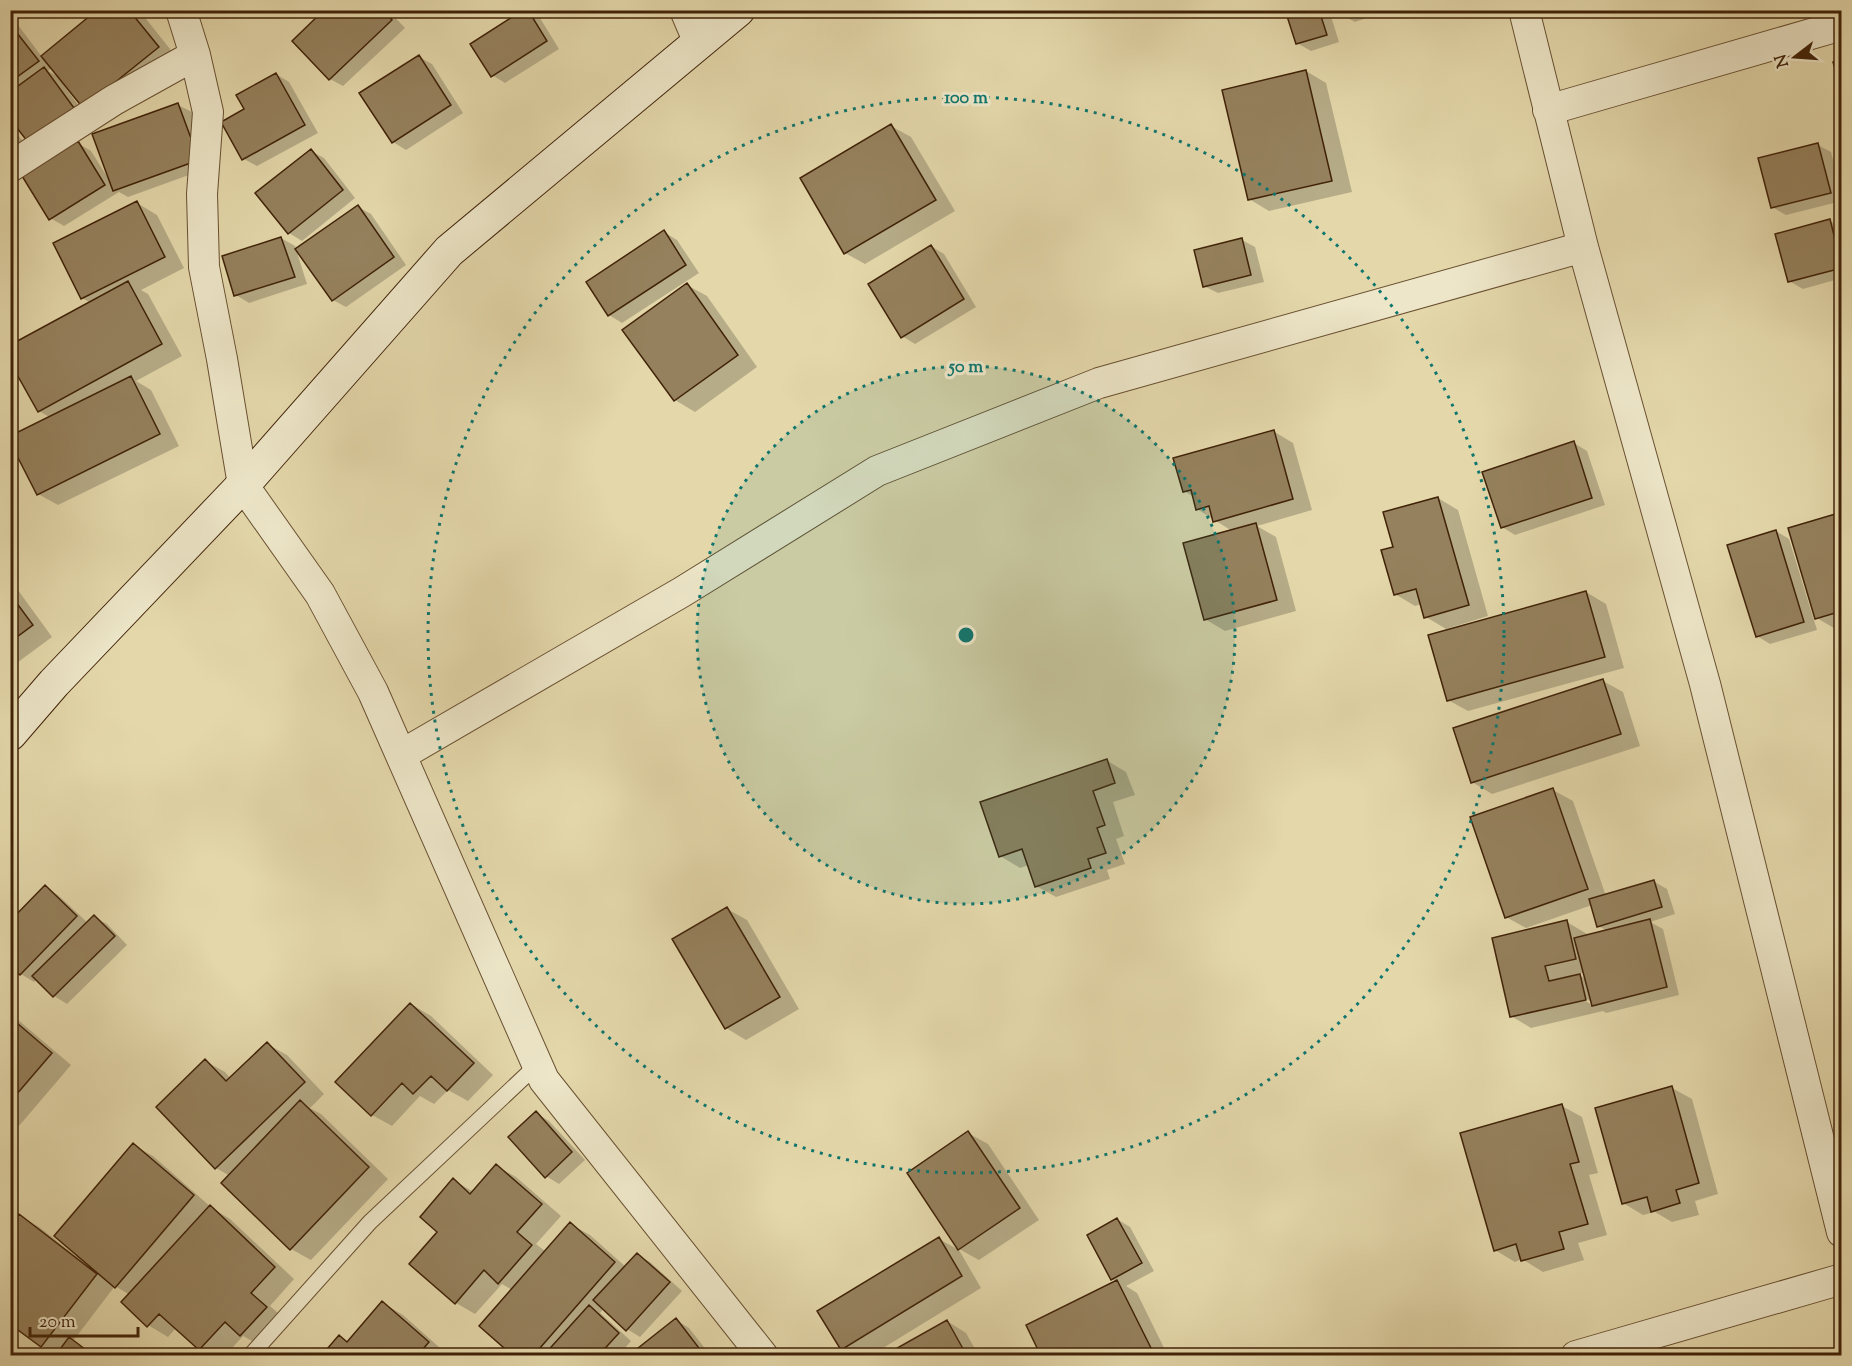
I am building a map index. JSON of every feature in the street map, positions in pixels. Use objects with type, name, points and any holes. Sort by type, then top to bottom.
[{"type":"street","points":[[181,10],[195,55],[208,112],[202,194],[204,267],[243,485],[320,594],[373,692],[544,1080],[763,1356]]},
{"type":"street","points":[[685,10],[699,43]]},
{"type":"street","points":[[10,734],[54,683],[243,485],[449,251],[738,10]]},
{"type":"street","points":[[1524,10],[1583,246],[1705,684],[1842,1232]]},
{"type":"street","points":[[1548,110],[1842,25]]},
{"type":"street","points":[[10,167],[114,100],[195,55]]},
{"type":"street","points":[[401,755],[682,592],[877,471],[1099,382],[1583,246]]},
{"type":"street","points":[[1576,1356],[1842,1279]]},
{"type":"lane","points":[[250,1356],[370,1222],[538,1064]]},
{"type":"building","points":[[97,10],[129,10],[159,47],[83,108],[41,56]]},
{"type":"building","points":[[324,10],[384,10],[392,20],[329,80],[292,41]]},
{"type":"building","points":[[523,10],[528,10],[547,41],[491,77],[470,44]]},
{"type":"building","points":[[1285,10],[1319,10],[1327,35],[1296,44]]},
{"type":"building","points":[[10,24],[39,61],[10,82]]},
{"type":"building","points":[[419,55],[451,105],[392,143],[359,93]]},
{"type":"building","points":[[1842,60],[1842,92],[1833,62]]},
{"type":"building","points":[[44,67],[77,112],[31,146],[10,119],[10,92]]},
{"type":"building","points":[[1306,70],[1332,181],[1248,200],[1222,90]]},
{"type":"building","points":[[276,73],[305,125],[242,160],[221,122],[244,109],[236,95]]},
{"type":"building","points":[[178,103],[199,160],[113,191],[92,134]]},
{"type":"building","points":[[891,124],[936,200],[844,254],[800,178]]},
{"type":"building","points":[[78,141],[105,185],[49,220],[22,176]]},
{"type":"building","points":[[1818,143],[1831,193],[1771,208],[1758,158]]},
{"type":"building","points":[[311,149],[343,190],[288,234],[255,193]]},
{"type":"building","points":[[137,201],[165,257],[81,299],[53,243]]},
{"type":"building","points":[[358,205],[394,257],[332,301],[295,249]]},
{"type":"building","points":[[1830,219],[1842,268],[1788,282],[1775,234]]},
{"type":"building","points":[[664,230],[686,265],[608,316],[586,282]]},
{"type":"building","points":[[281,237],[295,277],[234,296],[222,256]]},
{"type":"building","points":[[1242,238],[1251,275],[1203,287],[1194,250]]},
{"type":"building","points":[[931,245],[964,299],[901,338],[868,284]]},
{"type":"building","points":[[128,281],[162,344],[38,412],[10,362],[10,345]]},
{"type":"building","points":[[687,283],[738,355],[674,401],[622,330]]},
{"type":"building","points":[[131,376],[160,434],[37,495],[10,442],[10,436]]},
{"type":"building","points":[[1274,430],[1293,499],[1213,522],[1209,506],[1196,510],[1191,490],[1183,492],[1173,458]]},
{"type":"building","points":[[1574,441],[1592,498],[1501,528],[1482,472]]},
{"type":"building","points":[[1438,497],[1469,605],[1424,618],[1416,589],[1394,595],[1381,550],[1393,547],[1383,512]]},
{"type":"building","points":[[1842,512],[1842,611],[1815,619],[1788,528]]},
{"type":"building","points":[[1256,523],[1277,600],[1204,620],[1183,543]]},
{"type":"building","points":[[1776,530],[1804,622],[1756,637],[1727,545]]},
{"type":"building","points":[[1586,591],[1605,657],[1447,701],[1428,635]]},
{"type":"building","points":[[10,594],[33,625],[10,642]]},
{"type":"building","points":[[1603,679],[1621,734],[1471,783],[1453,728]]},
{"type":"building","points":[[1107,759],[1115,783],[1093,791],[1105,825],[1097,828],[1106,853],[1088,859],[1091,868],[1035,887],[1022,849],[999,857],[980,802]]},
{"type":"building","points":[[1553,788],[1588,889],[1505,918],[1470,817]]},
{"type":"building","points":[[1654,880],[1662,907],[1597,927],[1589,899]]},
{"type":"building","points":[[45,885],[77,916],[20,975],[10,966],[10,921]]},
{"type":"building","points":[[727,907],[780,997],[725,1029],[672,939]]},
{"type":"building","points":[[94,915],[115,936],[53,997],[32,976]]},
{"type":"building","points":[[1650,919],[1667,987],[1592,1006],[1574,938]]},
{"type":"building","points":[[1567,920],[1576,959],[1545,966],[1549,981],[1580,974],[1586,1000],[1510,1017],[1492,938]]},
{"type":"building","points":[[410,1003],[474,1063],[447,1091],[431,1076],[413,1094],[402,1083],[371,1116],[335,1082]]},
{"type":"building","points":[[10,1017],[52,1053],[10,1102]]},
{"type":"building","points":[[267,1042],[305,1082],[215,1169],[156,1107],[205,1059],[226,1081]]},
{"type":"building","points":[[1672,1086],[1699,1183],[1676,1190],[1680,1203],[1651,1212],[1647,1197],[1622,1204],[1595,1108]]},
{"type":"building","points":[[300,1100],[369,1167],[290,1250],[221,1183]]},
{"type":"building","points":[[1562,1104],[1579,1162],[1570,1164],[1588,1224],[1559,1232],[1564,1249],[1521,1261],[1516,1244],[1494,1251],[1460,1133]]},
{"type":"building","points":[[536,1111],[572,1152],[545,1178],[508,1137]]},
{"type":"building","points":[[968,1131],[1020,1208],[958,1250],[907,1173]]},
{"type":"building","points":[[133,1143],[194,1195],[115,1288],[54,1236]]},
{"type":"building","points":[[496,1164],[542,1204],[517,1232],[532,1245],[498,1284],[484,1270],[455,1304],[409,1264],[437,1232],[420,1217],[453,1178],[470,1194]]},
{"type":"building","points":[[210,1205],[275,1267],[251,1293],[267,1307],[240,1336],[225,1322],[199,1350],[159,1314],[147,1327],[121,1302]]},
{"type":"building","points":[[19,1214],[97,1274],[41,1347],[10,1324],[10,1226]]},
{"type":"building","points":[[1117,1218],[1142,1263],[1111,1280],[1087,1235]]},
{"type":"building","points":[[570,1222],[615,1262],[533,1356],[513,1356],[479,1326]]},
{"type":"building","points":[[939,1237],[962,1276],[841,1350],[817,1311]]},
{"type":"building","points":[[637,1253],[670,1282],[626,1331],[593,1300]]},
{"type":"building","points":[[1117,1280],[1154,1354],[1041,1356],[1026,1325]]},
{"type":"building","points":[[382,1301],[429,1342],[417,1356],[321,1356],[339,1335],[347,1342]]},
{"type":"building","points":[[589,1305],[619,1333],[598,1356],[543,1356]]},
{"type":"building","points":[[676,1318],[705,1356],[628,1356]]},
{"type":"building","points":[[947,1320],[967,1356],[883,1356]]},
{"type":"building","points":[[69,1337],[94,1356],[55,1356]]}]
